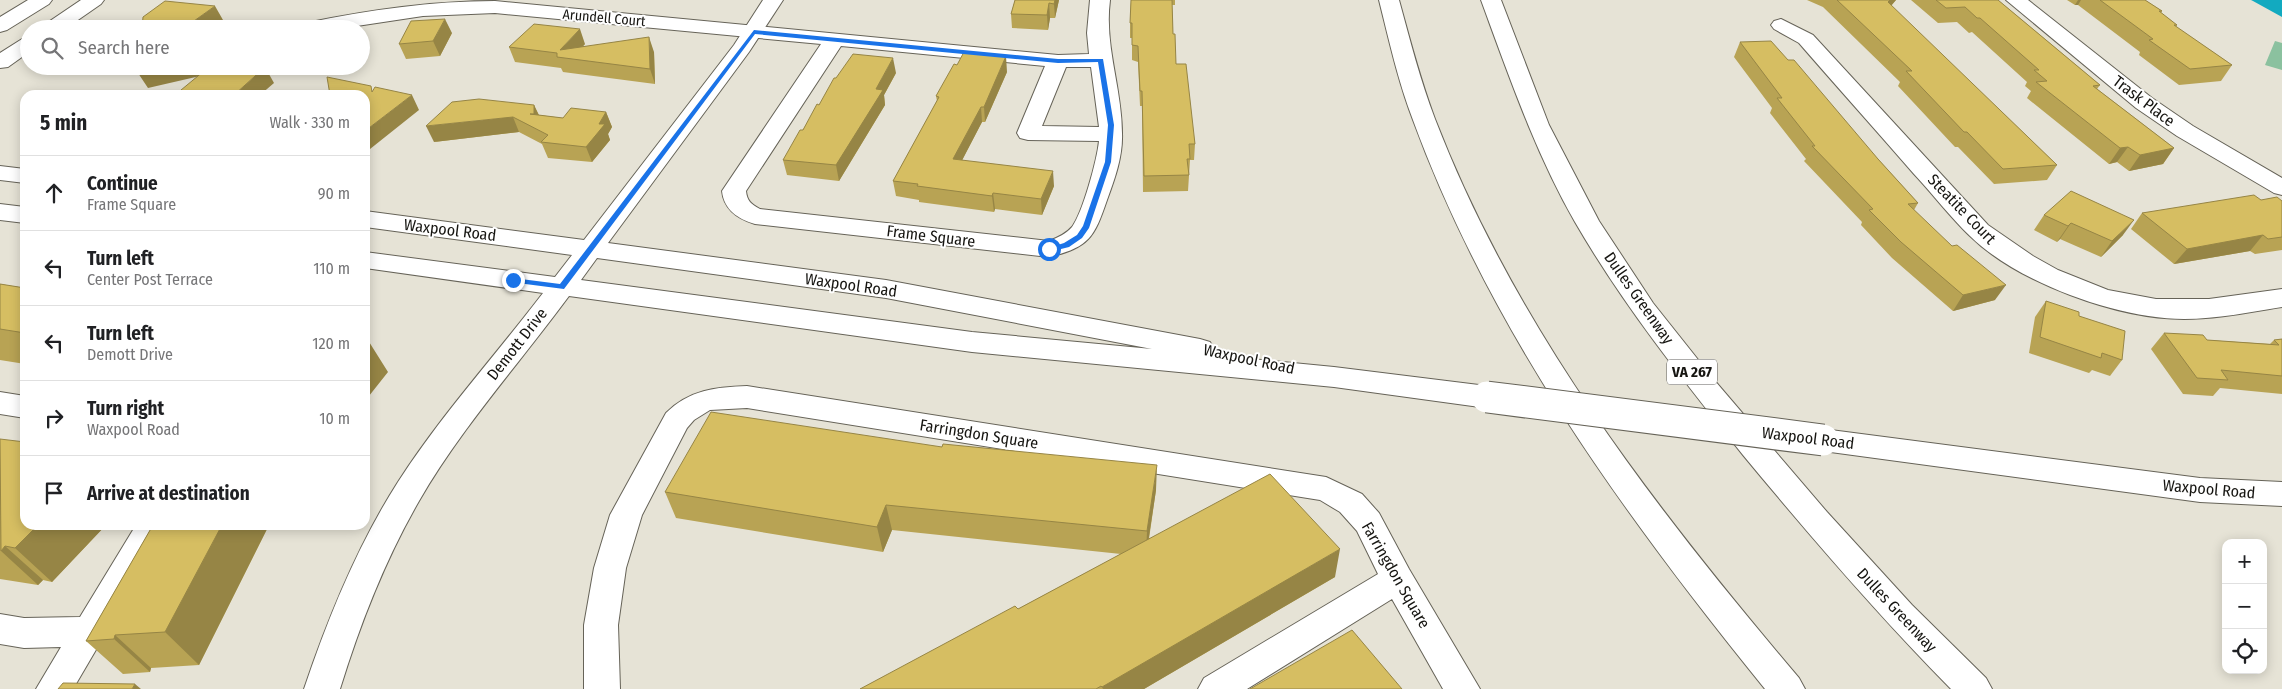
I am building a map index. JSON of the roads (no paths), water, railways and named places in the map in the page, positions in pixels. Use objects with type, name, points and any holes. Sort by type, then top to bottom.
[{"type":"main road","points":[[0,26],[42,0]]},
{"type":"main road","points":[[64,20],[94,0]]},
{"type":"main road","name":"Demott Drive","points":[[322,689],[335,649],[368,567],[408,492],[446,436],[562,287],[754,32],[773,0]]},
{"type":"main road","name":"Frame Square","points":[[836,39],[734,191],[734,201],[742,210],[755,216],[1049,249],[1066,245],[1079,236],[1087,226],[1108,162],[1111,134],[1097,38],[1097,15],[1100,0]]},
{"type":"main road","points":[[1389,0],[1404,58],[1429,134],[1470,227],[1524,330],[1572,408],[1632,492],[1714,601],[1787,689]]},
{"type":"main road","name":"Dulles Greenway","points":[[1491,0],[1538,125],[1587,221],[1644,309],[1704,388],[1816,521],[1900,616],[1974,689]]},
{"type":"main road","name":"Trask Place","points":[[2016,0],[2152,108],[2185,131],[2282,188]]},
{"type":"main road","name":"Arundell Court","points":[[352,20],[404,10],[466,6],[495,7],[1058,61],[1101,60]]},
{"type":"main road","name":"Steatite Court","points":[[1781,24],[1806,39],[1979,231],[2003,250],[2033,268],[2088,291],[2145,306],[2182,310],[2213,308],[2282,298]]},
{"type":"main road","points":[[0,62],[20,49]]},
{"type":"main road","points":[[1058,61],[1028,133],[1111,134]]},
{"type":"main road","points":[[0,173],[20,175]]},
{"type":"main road","points":[[0,212],[20,214]]},
{"type":"main road","name":"Waxpool Road","points":[[370,220],[590,248],[886,290],[1145,337],[1334,377]]},
{"type":"main road","name":"Waxpool Road","points":[[370,261],[972,342],[1334,377],[2200,490],[2282,494]]},
{"type":"main road","name":"Farringdon Square","points":[[602,689],[601,625],[610,568],[626,514],[676,421],[688,408],[709,398],[747,397],[1326,489],[1351,503],[1368,522],[1397,580],[1462,689]]},
{"type":"main road","points":[[0,403],[20,406]]},
{"type":"main road","points":[[54,689],[150,530]]},
{"type":"main road","points":[[1216,689],[1397,580]]},
{"type":"main road","points":[[0,629],[24,633],[89,631]]},
{"type":"water","points":[[2251,0],[2282,0],[2282,17],[2253,1]]}]
